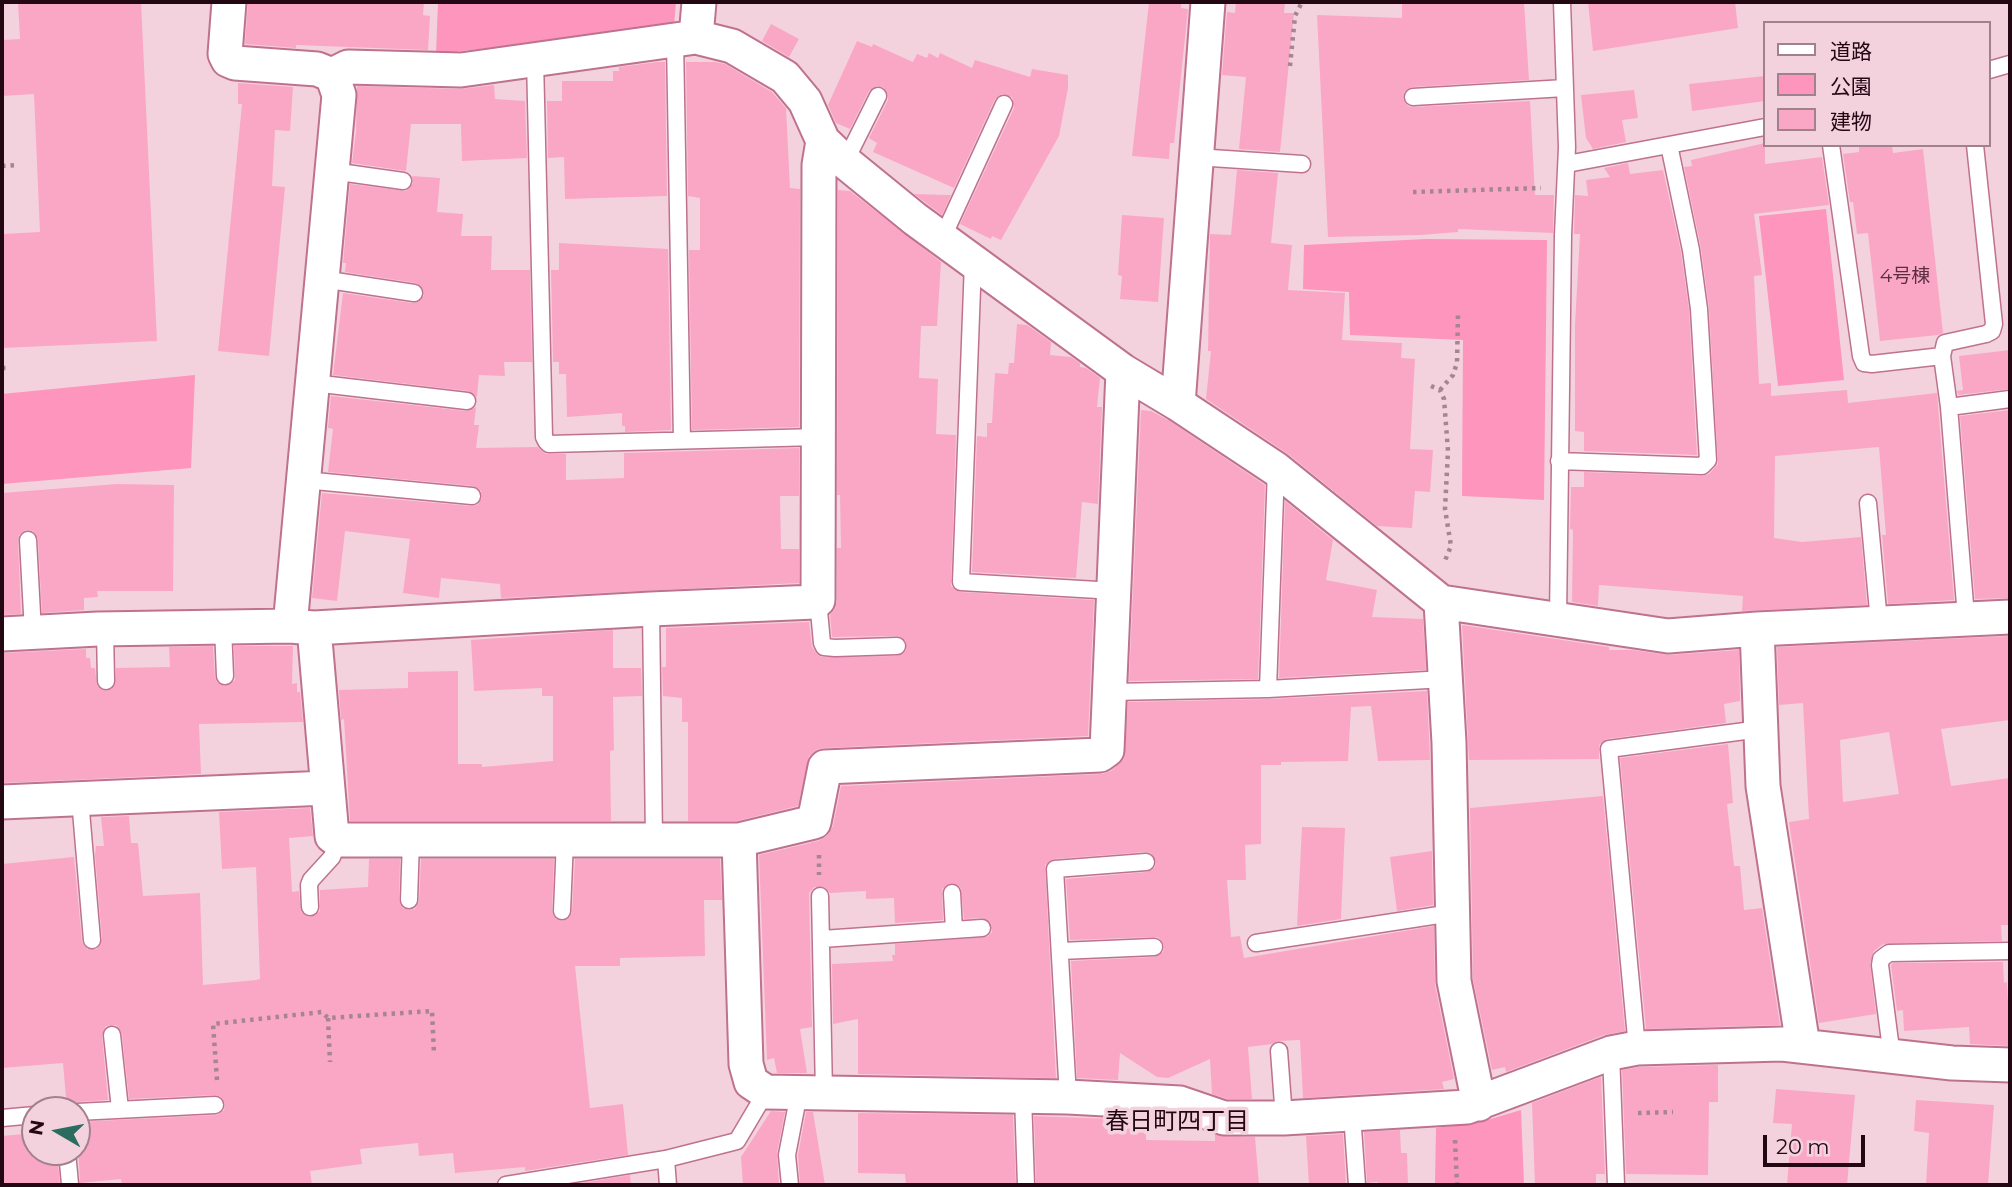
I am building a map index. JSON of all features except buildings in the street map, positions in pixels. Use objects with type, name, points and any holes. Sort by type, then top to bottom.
[{"type":"street","points":[[229,2],[225,54],[228,60],[235,63],[317,69],[332,75],[348,67],[461,70],[685,39],[732,46],[785,77],[805,101],[834,151],[942,239],[1123,371],[1276,469],[1434,596],[1668,636],[1966,617],[2010,617]]},
{"type":"street","points":[[685,39],[699,2]]},
{"type":"street","points":[[1178,404],[1208,2]]},
{"type":"street","points":[[332,75],[339,95],[304,480],[302,627],[332,836],[338,840],[739,840],[814,822],[825,767],[1104,754],[1107,750],[1110,692],[1123,371]]},
{"type":"street","points":[[18,633],[105,629],[302,627],[818,600],[819,165],[834,151]]},
{"type":"street","points":[[1434,596],[1449,743],[1454,981],[1467,1106]]},
{"type":"street","points":[[1757,629],[1763,786],[1803,1046]]},
{"type":"street","points":[[2,802],[327,789]]},
{"type":"street","points":[[739,840],[746,1064],[751,1082],[765,1092],[1068,1097],[1180,1103],[1224,1118],[1284,1118],[1467,1106],[1624,1050],[1782,1044],[1952,1063],[2010,1065]]},
{"type":"lane","points":[[1558,619],[1563,235],[1567,164],[1562,2]]},
{"type":"lane","points":[[682,440],[685,39]]},
{"type":"lane","points":[[535,59],[544,436],[550,444],[819,437]]},
{"type":"lane","points":[[1991,69],[2010,64]]},
{"type":"lane","points":[[1413,97],[1565,88]]},
{"type":"lane","points":[[834,151],[878,96]]},
{"type":"lane","points":[[942,239],[1004,104]]},
{"type":"lane","points":[[1567,164],[1764,127]]},
{"type":"lane","points":[[1559,461],[1702,466],[1708,460],[1699,309],[1692,250],[1668,145]]},
{"type":"lane","points":[[1831,147],[1864,363],[1942,356]]},
{"type":"lane","points":[[1966,617],[1949,407],[1942,356],[1945,343],[1986,334],[1992,331],[1994,324],[1975,147]]},
{"type":"lane","points":[[1196,157],[1302,164]]},
{"type":"lane","points":[[332,171],[403,181]]},
{"type":"lane","points":[[973,262],[961,582],[1115,591]]},
{"type":"lane","points":[[322,279],[414,293]]},
{"type":"lane","points":[[313,383],[467,401]]},
{"type":"lane","points":[[1949,407],[2010,399]]},
{"type":"lane","points":[[1268,689],[1276,469]]},
{"type":"lane","points":[[304,480],[472,496]]},
{"type":"lane","points":[[1868,503],[1879,622]]},
{"type":"lane","points":[[18,633],[28,540]]},
{"type":"lane","points":[[818,600],[824,647],[897,646]]},
{"type":"lane","points":[[651,608],[654,839]]},
{"type":"lane","points":[[223,627],[225,676]]},
{"type":"lane","points":[[105,629],[106,681]]},
{"type":"lane","points":[[1110,692],[1268,689],[1444,679]]},
{"type":"lane","points":[[1616,1185],[1613,1113],[1624,1050],[1609,748],[1760,729]]},
{"type":"lane","points":[[80,799],[92,940]]},
{"type":"lane","points":[[310,907],[311,880],[332,857],[338,840]]},
{"type":"lane","points":[[409,900],[411,840]]},
{"type":"lane","points":[[562,911],[565,840]]},
{"type":"lane","points":[[1068,1097],[1055,869],[1146,862]]},
{"type":"lane","points":[[952,892],[954,930]]},
{"type":"lane","points":[[790,1185],[787,1155],[811,1093],[822,939],[820,896]]},
{"type":"lane","points":[[1256,943],[1451,913]]},
{"type":"lane","points":[[822,939],[982,928]]},
{"type":"lane","points":[[1060,951],[1154,947]]},
{"type":"lane","points":[[1892,1056],[1881,959],[1889,953],[2010,951]]},
{"type":"lane","points":[[113,1035],[120,1109]]},
{"type":"lane","points":[[1279,1051],[1284,1118]]},
{"type":"lane","points":[[506,1185],[666,1159],[737,1141],[765,1092]]},
{"type":"lane","points":[[1023,1096],[1026,1185]]},
{"type":"lane","points":[[91,1111],[215,1105]]},
{"type":"lane","points":[[1352,1114],[1357,1185]]},
{"type":"lane","points":[[2,1118],[21,1116]]},
{"type":"lane","points":[[666,1159],[668,1185]]},
{"type":"lane","points":[[68,1166],[70,1184]]},
{"type":"path","points":[[1290,66],[1295,16],[1302,2]]},
{"type":"path","points":[[2,166],[19,165]]},
{"type":"path","points":[[1413,192],[1566,188]]},
{"type":"path","points":[[1440,390],[1453,375],[1457,363],[1458,313]]},
{"type":"path","points":[[2,368],[9,368]]},
{"type":"path","points":[[1431,386],[1440,390],[1444,399],[1448,451],[1445,509],[1451,546],[1434,596]]},
{"type":"path","points":[[819,847],[820,896]]},
{"type":"path","points":[[328,1018],[432,1011],[434,1054]]},
{"type":"path","points":[[215,1105],[219,1105],[213,1024],[322,1012],[328,1018],[330,1062]]},
{"type":"path","points":[[1457,1185],[1467,1106]]},
{"type":"path","points":[[1613,1113],[1673,1112]]},
{"type":"green space","points":[[438,2],[676,2],[674,26],[436,54]]},
{"type":"green space","points":[[1826,209],[1844,380],[1778,386],[1759,216]]},
{"type":"green space","points":[[1426,239],[1547,240],[1544,500],[1462,496],[1463,340],[1350,335],[1349,292],[1303,289],[1304,245]]},
{"type":"green space","points":[[195,375],[191,468],[2,484],[2,394]]},
{"type":"green space","points":[[1521,1110],[1524,1185],[1435,1185],[1436,1128],[1484,1121]]},
{"type":"district","name":"春日町四丁目","points":[[1177,1122]]}]
